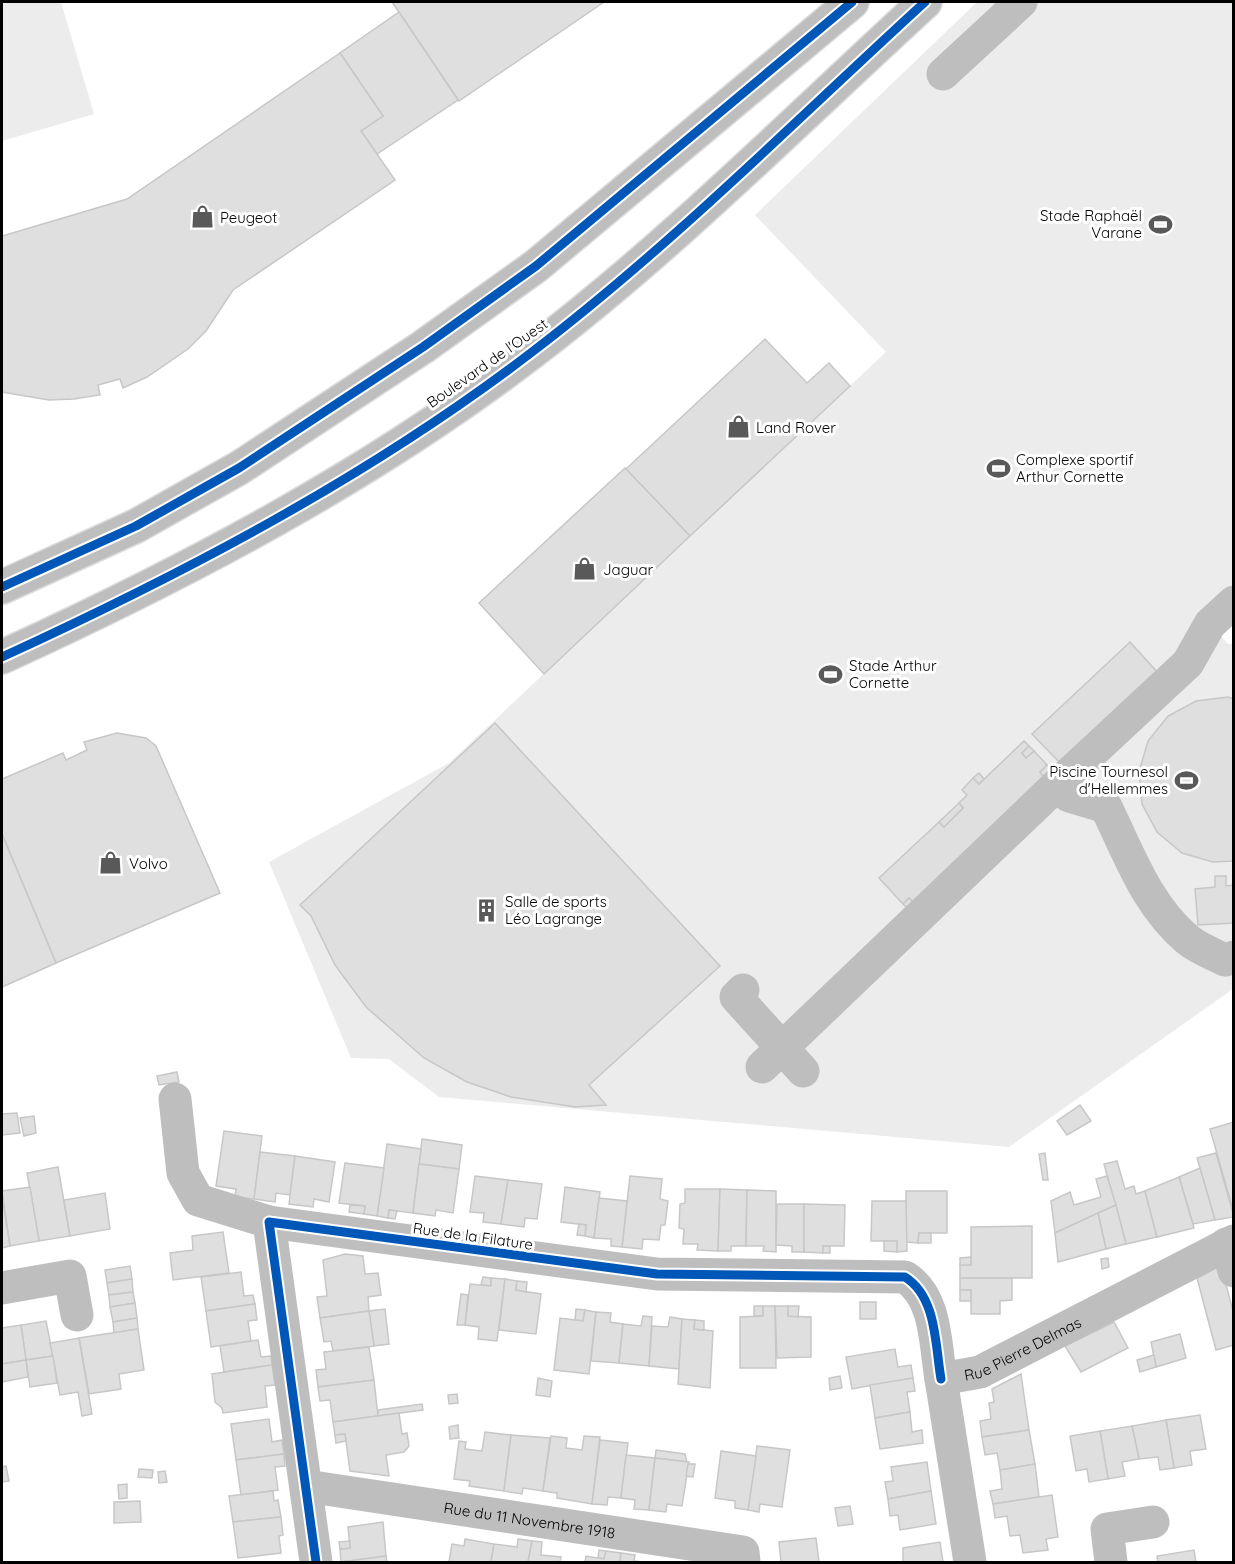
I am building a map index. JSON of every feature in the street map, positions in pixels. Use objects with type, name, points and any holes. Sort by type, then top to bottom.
[{"type":"street","points":[[2,587],[136,526],[230,473],[287,439],[432,341],[543,260],[852,2]]},
{"type":"street","name":"Boulevard de l'Ouest","points":[[2,657],[113,604],[268,525],[461,404],[532,352],[621,281],[925,2]]},
{"type":"street","points":[[943,74],[1021,2]]},
{"type":"street","points":[[771,1057],[1188,663],[1210,624],[1233,602]]},
{"type":"street","points":[[1058,784],[1069,796],[1106,807],[1143,885],[1163,912],[1189,940],[1225,960],[1233,957]]},
{"type":"street","points":[[743,990],[736,997],[771,1057],[803,1071]]},
{"type":"street","name":"Rue de la Filature","points":[[175,1099],[183,1173],[198,1200],[269,1222],[657,1274],[905,1278],[916,1284],[929,1307],[941,1379]]},
{"type":"street","points":[[269,1222],[316,1563]]},
{"type":"street","name":"Rue Pierre Delmas","points":[[941,1379],[980,1372],[1231,1252]]},
{"type":"street","points":[[2,1288],[70,1276],[77,1315]]},
{"type":"street","points":[[941,1379],[970,1563]]},
{"type":"street","name":"Rue du 11 Novembre 1918","points":[[306,1486],[743,1552],[744,1563]]},
{"type":"street","points":[[1111,1563],[1107,1529],[1153,1522]]},
{"type":"shaded area","points":[[2,2],[61,2],[94,114],[2,141]]},
{"type":"shaded area","name":"Complexe sportif Arthur Cornette","points":[[977,2],[1233,2],[1233,584],[1202,614],[1228,644],[1233,644],[1233,989],[1009,1147],[439,1097],[389,1059],[351,1058],[269,862],[449,763],[886,352],[755,215]]},
{"type":"building","points":[[392,2],[604,2],[459,101]]},
{"type":"building","points":[[399,12],[458,100],[377,154],[361,131],[383,116],[340,53]]},
{"type":"building","name":"Peugeot","points":[[340,53],[383,116],[361,131],[395,180],[233,290],[206,331],[188,349],[147,377],[123,388],[120,379],[98,385],[100,395],[74,399],[49,400],[2,392],[2,236],[127,199]]},
{"type":"building","name":"Land Rover","points":[[765,339],[807,383],[829,363],[850,386],[690,536],[626,469]]},
{"type":"building","name":"Jaguar","points":[[625,468],[690,536],[544,674],[479,603]]},
{"type":"building","points":[[1130,642],[1159,674],[1061,764],[1032,734]]},
{"type":"building","name":"Piscine Tournesol d'Hellemmes","points":[[1228,697],[1234,699],[1234,861],[1213,862],[1182,853],[1157,832],[1142,804],[1139,772],[1148,741],[1168,716],[1196,701]]},
{"type":"building","name":"Salle de sports Léo Lagrange","points":[[495,723],[720,966],[589,1085],[606,1105],[575,1107],[511,1097],[467,1082],[424,1058],[366,1007],[335,965],[311,916],[300,905]]},
{"type":"building","name":"Volvo","points":[[117,733],[146,738],[156,746],[220,893],[56,963],[2,834],[2,779],[63,753],[66,760],[87,750],[84,742]]},
{"type":"building","points":[[1024,741],[1029,746],[1022,753],[1026,758],[1034,751],[1047,765],[1040,772],[1045,779],[914,903],[909,898],[903,904],[879,878],[939,822],[944,827],[963,808],[959,803],[967,795],[962,790],[973,778],[979,784]]},
{"type":"building","points":[[1029,746],[1034,751],[1026,758],[1022,753]]},
{"type":"building","points":[[1047,765],[1053,771],[1045,779],[1040,772]]},
{"type":"building","points":[[979,773],[984,779],[979,784],[973,778]]},
{"type":"building","points":[[959,803],[963,808],[944,827],[939,822]]},
{"type":"building","points":[[2,834],[56,963],[2,987]]},
{"type":"building","points":[[1215,876],[1226,876],[1226,886],[1234,885],[1234,923],[1198,925],[1195,889],[1215,887]]},
{"type":"building","points":[[909,898],[914,903],[908,909],[903,904]]},
{"type":"building","points":[[177,1072],[179,1082],[159,1085],[157,1076]]},
{"type":"building","points":[[1080,1105],[1091,1121],[1067,1135],[1057,1121]]},
{"type":"building","points":[[17,1113],[20,1133],[2,1135],[2,1114]]},
{"type":"building","points":[[34,1116],[36,1133],[24,1136],[20,1118]]},
{"type":"building","points":[[1234,1122],[1234,1210],[1233,1210],[1210,1129]]},
{"type":"building","points":[[224,1131],[262,1136],[254,1199],[235,1197],[236,1189],[216,1186]]},
{"type":"building","points":[[422,1139],[462,1145],[459,1169],[419,1164]]},
{"type":"building","points":[[387,1144],[421,1149],[413,1213],[389,1210],[388,1218],[377,1216]]},
{"type":"building","points":[[260,1152],[295,1156],[290,1195],[276,1193],[275,1202],[254,1199]]},
{"type":"building","points":[[1045,1153],[1048,1180],[1043,1180],[1039,1154]]},
{"type":"building","points":[[1216,1153],[1234,1217],[1215,1220],[1197,1158]]},
{"type":"building","points":[[295,1156],[335,1162],[329,1202],[314,1199],[313,1207],[289,1204]]},
{"type":"building","points":[[1117,1161],[1125,1189],[1134,1186],[1136,1194],[1145,1191],[1157,1237],[1126,1244],[1104,1164]]},
{"type":"building","points":[[345,1163],[384,1168],[377,1216],[364,1214],[365,1206],[339,1203]]},
{"type":"building","points":[[419,1164],[459,1169],[453,1213],[436,1210],[435,1216],[413,1213]]},
{"type":"building","points":[[58,1167],[70,1236],[39,1241],[27,1173]]},
{"type":"building","points":[[1200,1168],[1215,1220],[1193,1224],[1179,1177]]},
{"type":"building","points":[[475,1176],[508,1180],[501,1224],[483,1222],[484,1213],[470,1212]]},
{"type":"building","points":[[630,1176],[662,1179],[660,1199],[668,1201],[665,1225],[661,1225],[659,1240],[643,1239],[642,1249],[622,1247]]},
{"type":"building","points":[[1107,1176],[1116,1205],[1055,1233],[1051,1201],[1070,1192],[1074,1205],[1101,1197],[1096,1179]]},
{"type":"building","points":[[1179,1177],[1194,1228],[1157,1237],[1145,1191]]},
{"type":"building","points":[[508,1180],[542,1184],[537,1219],[525,1218],[524,1227],[501,1224]]},
{"type":"building","points":[[30,1187],[39,1241],[10,1246],[2,1191]]},
{"type":"building","points":[[565,1187],[600,1192],[594,1238],[585,1236],[586,1225],[561,1222]]},
{"type":"building","points":[[685,1189],[720,1189],[718,1251],[697,1250],[698,1244],[683,1244],[684,1229],[679,1228],[680,1204],[685,1203]]},
{"type":"building","points":[[720,1189],[747,1190],[746,1246],[731,1246],[731,1251],[718,1251]]},
{"type":"building","points":[[747,1190],[776,1191],[776,1252],[763,1251],[764,1246],[746,1246]]},
{"type":"building","points":[[906,1191],[947,1191],[947,1233],[919,1233],[918,1243],[906,1242]]},
{"type":"building","points":[[105,1193],[110,1229],[70,1236],[64,1200]]},
{"type":"building","points":[[2,1196],[10,1246],[2,1248]]},
{"type":"building","points":[[599,1198],[627,1201],[622,1247],[611,1246],[611,1239],[594,1238]]},
{"type":"building","points":[[872,1201],[906,1201],[907,1251],[897,1252],[897,1241],[871,1241]]},
{"type":"building","points":[[777,1204],[804,1204],[804,1252],[792,1252],[792,1246],[776,1245]]},
{"type":"building","points":[[804,1204],[845,1205],[844,1246],[823,1246],[823,1253],[804,1252]]},
{"type":"building","points":[[350,1205],[365,1206],[364,1214],[349,1212]]},
{"type":"building","points":[[1116,1205],[1126,1244],[1106,1249],[1098,1213]]},
{"type":"building","points":[[389,1210],[397,1211],[395,1219],[388,1218]]},
{"type":"building","points":[[1098,1213],[1106,1249],[1058,1262],[1055,1233]]},
{"type":"building","points":[[579,1224],[586,1225],[585,1236],[577,1235]]},
{"type":"building","points":[[1032,1226],[1032,1278],[960,1278],[960,1265],[971,1265],[971,1227]]},
{"type":"building","points":[[223,1232],[229,1273],[173,1280],[170,1253],[193,1250],[192,1236]]},
{"type":"building","points":[[919,1233],[931,1233],[931,1243],[918,1243]]},
{"type":"building","points":[[884,1241],[897,1241],[897,1252],[884,1251]]},
{"type":"building","points":[[823,1246],[830,1246],[830,1253],[823,1253]]},
{"type":"building","points":[[345,1254],[363,1256],[365,1274],[378,1273],[381,1295],[368,1297],[369,1311],[320,1318],[317,1297],[327,1296],[323,1260]]},
{"type":"building","points":[[971,1257],[971,1265],[960,1265],[960,1258]]},
{"type":"building","points":[[1108,1258],[1109,1267],[1102,1269],[1101,1259]]},
{"type":"building","points":[[1221,1265],[1234,1315],[1234,1345],[1216,1350],[1197,1278]]},
{"type":"building","points":[[130,1266],[132,1279],[107,1283],[105,1270]]},
{"type":"building","points":[[241,1272],[244,1296],[253,1295],[255,1304],[206,1311],[201,1277]]},
{"type":"building","points":[[483,1277],[491,1278],[491,1286],[481,1285]]},
{"type":"building","points":[[491,1278],[505,1279],[497,1341],[478,1339],[479,1327],[465,1325],[470,1284],[491,1286]]},
{"type":"building","points":[[960,1278],[1012,1278],[1012,1300],[1000,1301],[1000,1314],[971,1314],[971,1290],[960,1290]]},
{"type":"building","points":[[132,1279],[133,1292],[109,1295],[107,1283]]},
{"type":"building","points":[[505,1279],[517,1281],[516,1290],[541,1294],[536,1334],[499,1330]]},
{"type":"building","points":[[517,1281],[527,1282],[526,1292],[516,1290]]},
{"type":"building","points":[[960,1290],[971,1290],[971,1301],[960,1301]]},
{"type":"building","points":[[133,1292],[135,1303],[110,1307],[109,1295]]},
{"type":"building","points":[[461,1294],[468,1295],[465,1325],[457,1325]]},
{"type":"building","points":[[860,1302],[876,1302],[876,1319],[860,1319]]},
{"type":"building","points":[[135,1303],[137,1318],[113,1322],[110,1307]]},
{"type":"building","points":[[255,1304],[257,1320],[248,1321],[251,1341],[211,1347],[206,1311]]},
{"type":"building","points":[[754,1306],[763,1306],[763,1316],[754,1316]]},
{"type":"building","points":[[763,1306],[775,1306],[776,1368],[740,1368],[740,1317],[763,1316]]},
{"type":"building","points":[[775,1306],[788,1306],[788,1316],[811,1317],[811,1357],[777,1358]]},
{"type":"building","points":[[788,1306],[799,1306],[798,1317],[788,1316]]},
{"type":"building","points":[[385,1309],[389,1344],[374,1346],[369,1311]]},
{"type":"building","points":[[576,1309],[585,1310],[583,1321],[575,1320]]},
{"type":"building","points":[[585,1310],[596,1312],[589,1374],[554,1370],[560,1318],[583,1321]]},
{"type":"building","points":[[369,1311],[374,1346],[333,1351],[331,1341],[324,1342],[320,1318]]},
{"type":"building","points":[[596,1312],[611,1313],[610,1322],[623,1324],[619,1363],[591,1361]]},
{"type":"building","points":[[643,1316],[652,1317],[649,1366],[619,1363],[623,1324],[641,1326]]},
{"type":"building","points":[[670,1317],[682,1319],[679,1369],[649,1366],[652,1326],[668,1327]]},
{"type":"building","points":[[137,1318],[138,1329],[114,1333],[113,1322]]},
{"type":"building","points":[[682,1319],[695,1320],[694,1329],[713,1331],[710,1388],[678,1384]]},
{"type":"building","points":[[695,1320],[704,1321],[704,1330],[694,1329]]},
{"type":"building","points":[[46,1321],[53,1356],[26,1360],[21,1325]]},
{"type":"building","points":[[1114,1322],[1128,1348],[1081,1372],[1065,1346]]},
{"type":"building","points":[[21,1325],[26,1360],[2,1364],[2,1328]]},
{"type":"building","points":[[138,1329],[144,1370],[119,1374],[121,1389],[89,1394],[79,1338]]},
{"type":"building","points":[[1180,1334],[1186,1358],[1156,1367],[1151,1342]]},
{"type":"building","points":[[79,1338],[92,1414],[82,1416],[78,1392],[60,1395],[50,1343]]},
{"type":"building","points":[[258,1340],[261,1357],[271,1356],[272,1365],[224,1372],[220,1346]]},
{"type":"building","points":[[369,1347],[374,1380],[318,1387],[316,1370],[326,1369],[324,1352]]},
{"type":"building","points":[[895,1349],[898,1367],[911,1365],[913,1378],[852,1389],[846,1357]]},
{"type":"building","points":[[1154,1355],[1156,1367],[1140,1372],[1137,1360]]},
{"type":"building","points":[[53,1356],[57,1383],[30,1387],[26,1360]]},
{"type":"building","points":[[26,1360],[28,1377],[2,1382],[2,1364]]},
{"type":"building","points":[[272,1365],[275,1385],[265,1386],[267,1407],[223,1413],[222,1408],[215,1402],[212,1374]]},
{"type":"building","points":[[1021,1374],[1029,1430],[982,1437],[980,1421],[991,1419],[989,1403],[994,1402],[992,1389]]},
{"type":"building","points":[[840,1376],[842,1388],[830,1390],[829,1378]]},
{"type":"building","points":[[538,1378],[552,1381],[550,1397],[536,1395]]},
{"type":"building","points":[[913,1378],[915,1391],[907,1392],[910,1412],[875,1418],[870,1385]]},
{"type":"building","points":[[374,1380],[378,1416],[333,1422],[330,1400],[320,1401],[318,1387]]},
{"type":"building","points":[[457,1394],[458,1403],[449,1404],[448,1395]]},
{"type":"building","points":[[422,1404],[423,1410],[378,1416],[378,1410]]},
{"type":"building","points":[[910,1412],[912,1432],[922,1430],[923,1443],[880,1449],[875,1418]]},
{"type":"building","points":[[399,1413],[402,1434],[407,1433],[409,1446],[404,1452],[386,1455],[389,1476],[350,1471],[345,1434],[335,1435],[333,1422]]},
{"type":"building","points":[[1200,1415],[1206,1449],[1190,1451],[1192,1465],[1174,1468],[1166,1420]]},
{"type":"building","points":[[269,1419],[272,1442],[282,1440],[284,1454],[236,1460],[231,1424]]},
{"type":"building","points":[[1166,1420],[1174,1468],[1160,1470],[1158,1457],[1139,1459],[1132,1426]]},
{"type":"building","points":[[458,1425],[459,1438],[450,1439],[449,1427]]},
{"type":"building","points":[[1132,1426],[1139,1459],[1122,1462],[1125,1476],[1108,1479],[1100,1431]]},
{"type":"building","points":[[1029,1430],[1035,1464],[1000,1470],[997,1453],[985,1455],[982,1437]]},
{"type":"building","points":[[1100,1431],[1108,1479],[1089,1482],[1087,1469],[1076,1471],[1070,1436]]},
{"type":"building","points":[[485,1432],[511,1435],[504,1491],[469,1486],[470,1481],[454,1479],[459,1441],[466,1442],[465,1449],[482,1451]]},
{"type":"building","points":[[345,1434],[346,1441],[336,1443],[335,1435]]},
{"type":"building","points":[[511,1435],[550,1438],[543,1491],[523,1488],[522,1494],[504,1491]]},
{"type":"building","points":[[551,1436],[567,1438],[566,1448],[582,1450],[584,1436],[600,1437],[592,1504],[557,1498],[557,1493],[543,1491]]},
{"type":"building","points":[[600,1440],[628,1443],[621,1498],[608,1497],[607,1505],[592,1504]]},
{"type":"building","points":[[757,1446],[790,1450],[782,1507],[760,1504],[759,1512],[748,1510]]},
{"type":"building","points":[[656,1450],[685,1454],[687,1462],[655,1458]]},
{"type":"building","points":[[721,1451],[756,1456],[748,1510],[735,1508],[735,1501],[715,1498]]},
{"type":"building","points":[[284,1454],[285,1466],[275,1467],[278,1490],[241,1495],[236,1460]]},
{"type":"building","points":[[626,1455],[655,1458],[649,1510],[634,1509],[635,1500],[621,1498]]},
{"type":"building","points":[[655,1458],[689,1462],[682,1506],[667,1504],[666,1512],[649,1510]]},
{"type":"building","points":[[927,1462],[931,1491],[888,1499],[885,1482],[893,1481],[891,1467]]},
{"type":"building","points":[[688,1464],[695,1464],[693,1477],[686,1476]]},
{"type":"building","points":[[1035,1464],[1039,1497],[993,1504],[990,1491],[1002,1489],[1000,1470]]},
{"type":"building","points":[[6,1466],[9,1481],[2,1482],[2,1467]]},
{"type":"building","points":[[139,1469],[153,1470],[152,1478],[138,1477]]},
{"type":"building","points":[[165,1471],[167,1482],[159,1483],[158,1472]]},
{"type":"building","points":[[127,1484],[127,1498],[119,1499],[118,1485]]},
{"type":"building","points":[[273,1491],[274,1501],[278,1500],[281,1517],[233,1522],[229,1496]]},
{"type":"building","points":[[931,1491],[936,1524],[900,1530],[898,1515],[890,1516],[888,1499]]},
{"type":"building","points":[[1052,1495],[1058,1537],[1046,1539],[1048,1550],[1023,1553],[1020,1535],[1010,1536],[1007,1516],[995,1518],[993,1504]]},
{"type":"building","points":[[140,1501],[141,1522],[114,1523],[114,1502]]},
{"type":"building","points":[[850,1506],[853,1524],[838,1526],[835,1508]]},
{"type":"building","points":[[281,1517],[283,1535],[279,1536],[281,1553],[238,1558],[233,1522]]},
{"type":"building","points":[[383,1522],[386,1556],[341,1562],[340,1549],[350,1548],[348,1527]]},
{"type":"building","points":[[816,1538],[819,1562],[781,1562],[779,1542]]},
{"type":"building","points":[[465,1539],[494,1544],[491,1562],[449,1562],[452,1544],[464,1546]]},
{"type":"building","points":[[518,1539],[532,1541],[528,1562],[491,1562],[494,1544],[517,1547]]},
{"type":"building","points":[[350,1541],[350,1548],[340,1549],[339,1542]]},
{"type":"building","points":[[532,1541],[542,1542],[541,1555],[561,1557],[560,1562],[528,1562]]},
{"type":"building","points":[[940,1542],[943,1562],[903,1562],[903,1548]]},
{"type":"building","points":[[599,1550],[606,1551],[604,1559],[598,1558]]},
{"type":"building","points":[[1194,1550],[1196,1562],[1158,1562],[1157,1556]]},
{"type":"building","points":[[606,1551],[621,1553],[620,1562],[585,1562],[586,1556],[604,1559]]},
{"type":"building","points":[[621,1553],[635,1555],[634,1561],[643,1562],[620,1562]]},
{"type":"building","points":[[386,1556],[387,1562],[341,1562]]},
{"type":"cycle path","points":[[2,587],[136,526],[239,468],[423,347],[536,266],[852,2]]},
{"type":"cycle path","points":[[2,657],[140,591],[276,519],[342,481],[470,397],[532,352],[634,269],[732,182],[925,2]]},
{"type":"cycle path","points":[[316,1562],[269,1222],[657,1274],[905,1277],[915,1286],[929,1309],[941,1379]]},
{"type":"place","name":"Peugeot","points":[[202,217]]},
{"type":"place","name":"Stade Raphaël Varane","points":[[1160,224]]},
{"type":"place","name":"Land Rover","points":[[738,427]]},
{"type":"place","name":"Complexe sportif Arthur Cornette","points":[[998,468]]},
{"type":"place","name":"Jaguar","points":[[585,569]]},
{"type":"place","name":"Stade Arthur Cornette","points":[[831,674]]},
{"type":"place","name":"Piscine Tournesol d'Hellemmes","points":[[1186,780]]},
{"type":"place","name":"Volvo","points":[[111,863]]},
{"type":"place","name":"Salle de sports Léo Lagrange","points":[[487,910]]}]
